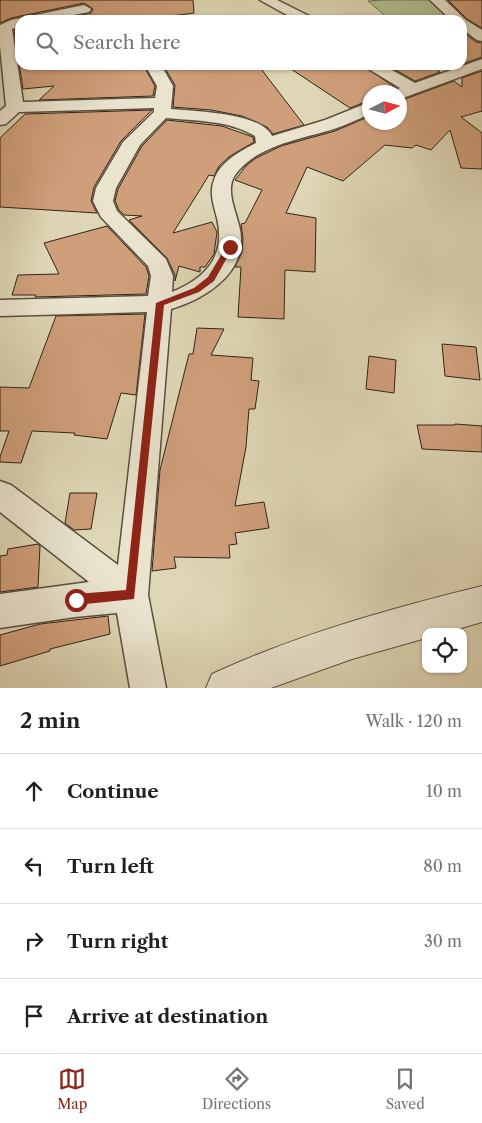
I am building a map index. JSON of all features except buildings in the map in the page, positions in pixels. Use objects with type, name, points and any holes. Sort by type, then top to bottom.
[{"type":"street","points":[[267,0],[296,15]]},
{"type":"street","points":[[437,0],[454,15]]},
{"type":"street","points":[[53,15],[86,8]]},
{"type":"street","points":[[14,107],[5,28],[15,23]]},
{"type":"street","points":[[467,26],[482,37]]},
{"type":"street","points":[[467,69],[482,64]]},
{"type":"street","points":[[148,688],[130,595],[162,276],[158,264],[108,214],[103,202],[106,188],[132,142],[163,108],[165,86],[156,70]]},
{"type":"street","points":[[379,70],[398,85]]},
{"type":"street","points":[[407,91],[465,70]]},
{"type":"street","points":[[0,120],[14,107],[163,108],[238,122],[257,129],[263,134],[265,144]]},
{"type":"street","points":[[0,308],[160,303],[196,290],[211,279],[230,247],[229,227],[222,202],[223,183],[228,171],[265,144],[296,132],[331,124],[362,110]]},
{"type":"street","points":[[0,494],[130,595]]},
{"type":"street","points":[[0,611],[76,600],[130,595]]},
{"type":"street","points":[[226,688],[253,675],[368,635],[482,604]]},
{"type":"green space","points":[[429,0],[448,15],[384,15],[368,1]]},
{"type":"route","points":[[76,600],[130,595],[160,303],[196,290],[211,279],[230,247]]}]
